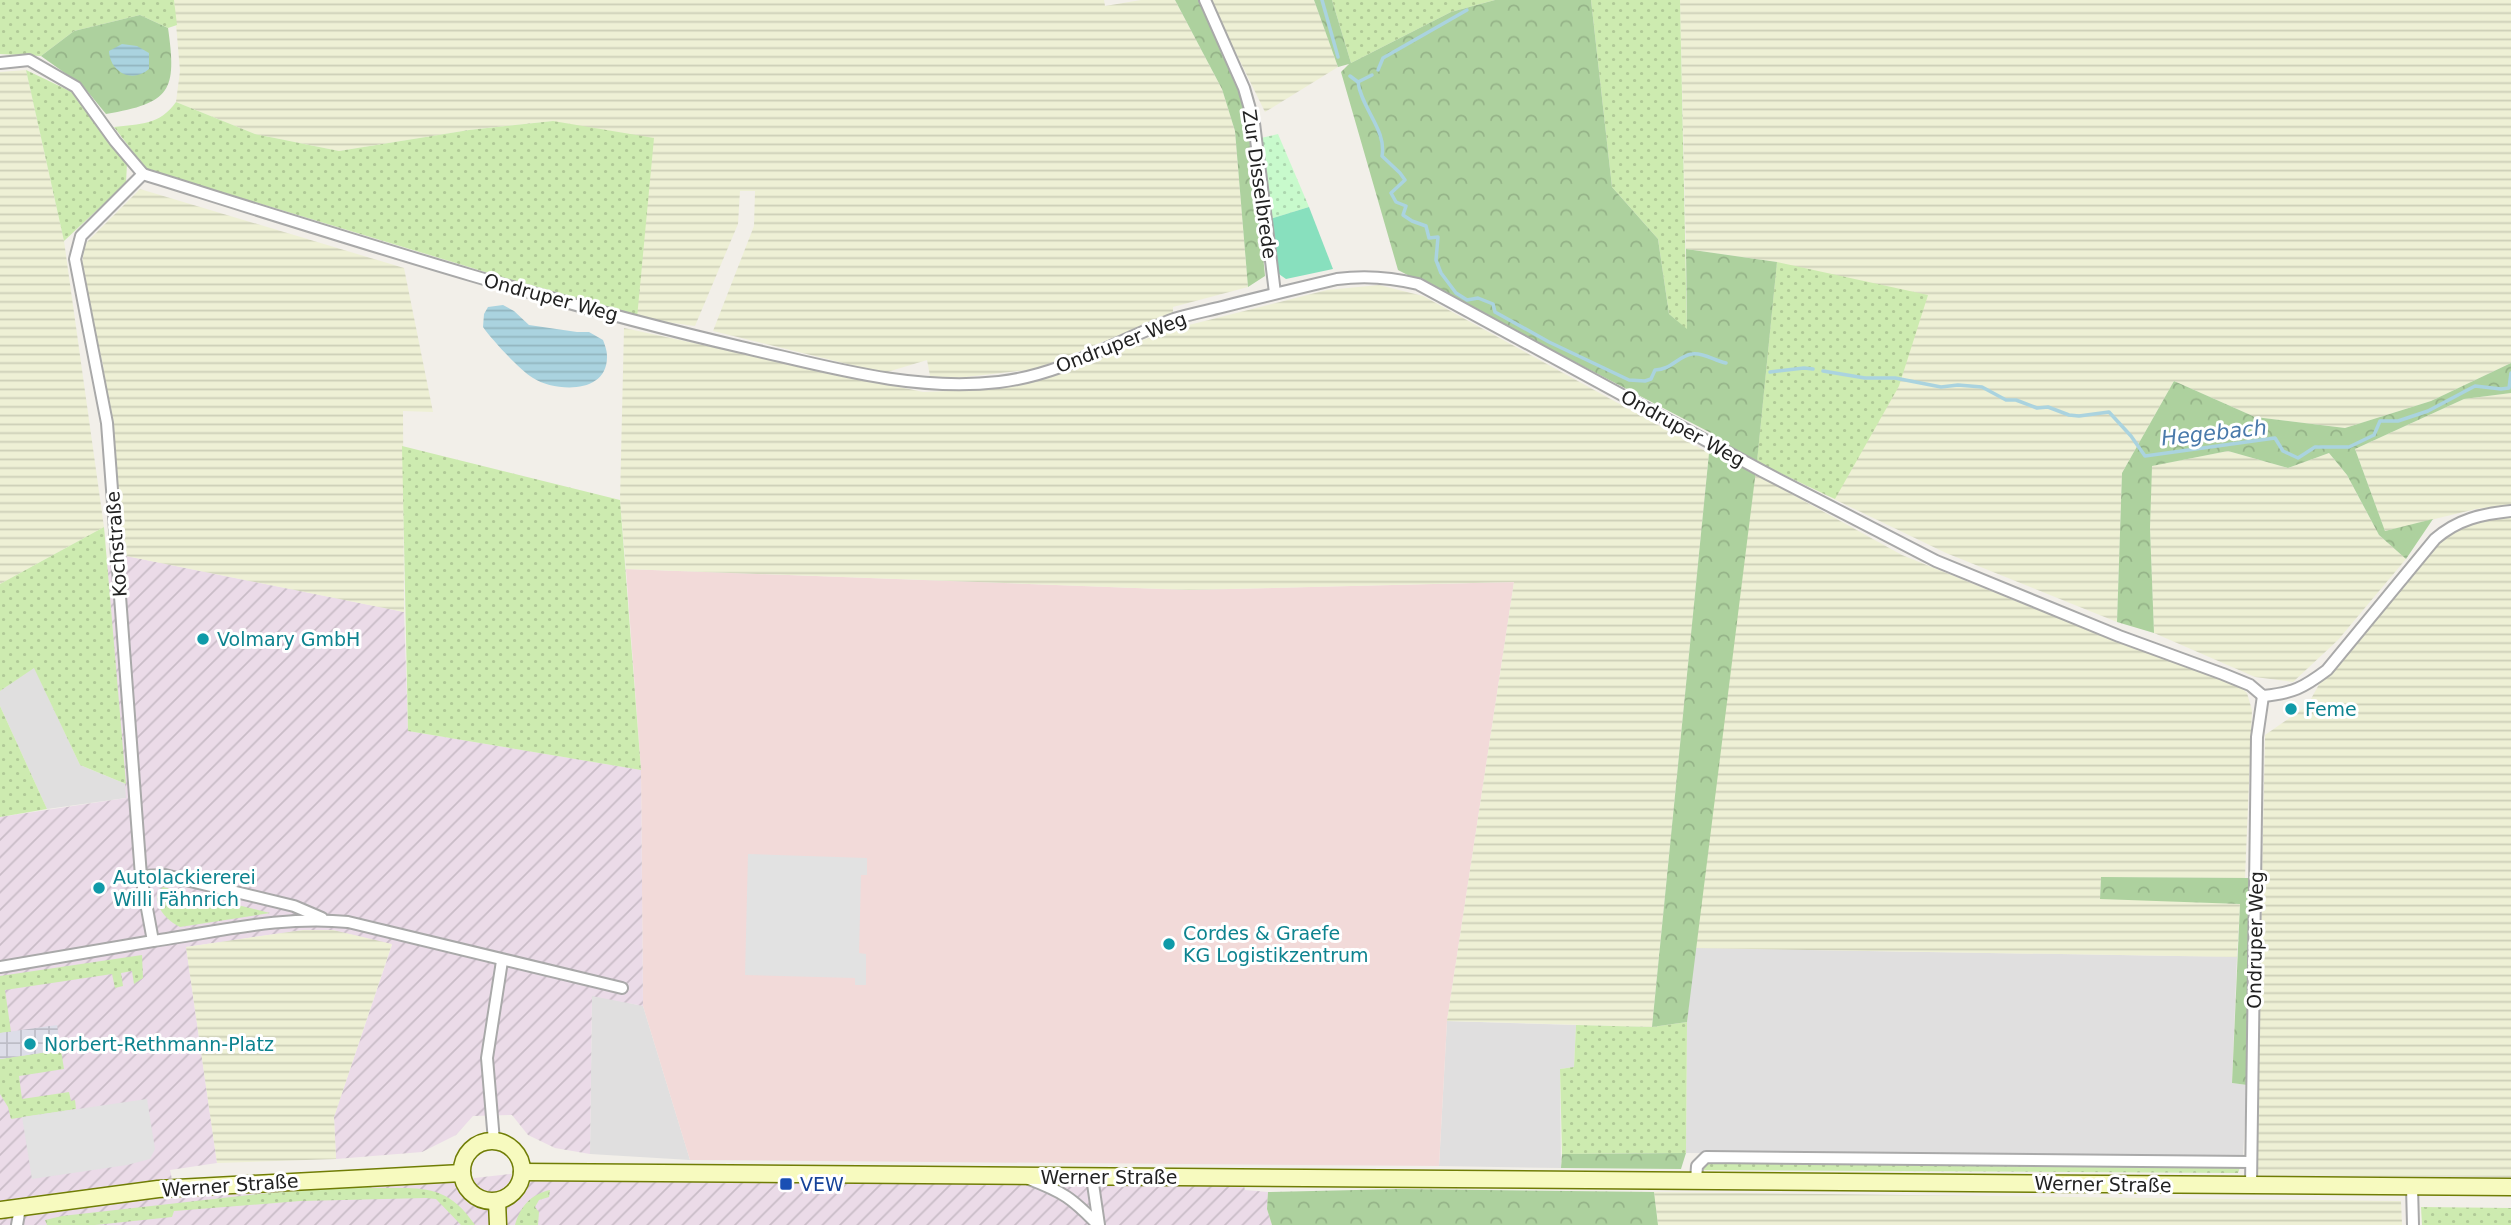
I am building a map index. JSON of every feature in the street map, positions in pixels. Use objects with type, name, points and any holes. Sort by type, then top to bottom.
[{"type":"main road","points":[[485,1141],[511,1147],[517,1154],[522,1172],[517,1187],[505,1198],[497,1201],[474,1196],[464,1183],[461,1173],[464,1157],[485,1141]]},
{"type":"main road","name":"Werner Straße","points":[[522,1172],[2511,1187]]},
{"type":"main road","name":"Werner Straße","points":[[0,1210],[158,1189],[461,1173]]},
{"type":"main road","points":[[497,1201],[498,1225]]},
{"type":"street","name":"Zur Disselbrede","points":[[1205,0],[1244,88],[1254,122],[1275,293]]},
{"type":"street","points":[[0,62],[29,60],[76,87],[143,174]]},
{"type":"street","name":"Ondruper Weg","points":[[143,174],[504,285],[700,337],[868,376],[918,384],[981,384],[1034,374],[1064,366],[1176,319],[1275,293],[1364,275],[1418,284],[1762,471],[1936,561],[2119,636],[2250,685],[2263,696],[2258,737],[2251,1186]]},
{"type":"street","name":"Kochstraße","points":[[143,174],[81,236],[75,259],[107,423],[141,876],[153,941]]},
{"type":"street","points":[[2263,696],[2287,694],[2327,670],[2435,539],[2449,527],[2465,519],[2511,511]]},
{"type":"street","points":[[141,876],[165,876],[191,881],[294,906],[325,919]]},
{"type":"street","points":[[0,967],[153,941],[325,919],[376,928],[502,961],[622,988]]},
{"type":"street","points":[[494,1141],[487,1058],[502,961]]},
{"type":"street","name":"Werner Straße","points":[[1696,1180],[1697,1166],[1706,1157],[2251,1162]]},
{"type":"street","points":[[1023,1176],[1060,1191],[1098,1225]]},
{"type":"street","points":[[1091,1177],[1098,1225]]},
{"type":"street","points":[[2412,1187],[2413,1225]]},
{"type":"street","points":[[17,1225],[20,1208]]},
{"type":"shaded area","points":[[126,556],[404,612],[408,731],[641,770],[643,1006],[592,996],[590,1154],[555,1148],[528,1135],[512,1115],[473,1116],[456,1135],[422,1152],[336,1159],[334,1117],[392,945],[333,930],[303,930],[186,947],[217,1163],[170,1170],[176,1198],[314,1184],[457,1180],[527,1172],[1086,1180],[1244,1186],[1245,1190],[1268,1192],[1267,1209],[1272,1225],[0,1225],[0,817],[126,798],[107,564]]},
{"type":"shaded area","points":[[626,569],[1189,590],[1514,582],[1447,1021],[1439,1166],[690,1160],[643,1006],[641,770]]},
{"type":"shaded area","points":[[34,667],[80,765],[126,784],[126,798],[47,809],[0,706],[0,691]]},
{"type":"shaded area","points":[[748,854],[867,858],[867,875],[861,875],[859,953],[866,954],[866,985],[855,985],[855,978],[745,975]]},
{"type":"shaded area","points":[[1694,948],[2237,957],[2232,1083],[2247,1085],[2243,1156],[1686,1153],[1687,1022]]},
{"type":"shaded area","points":[[592,995],[643,1006],[690,1160],[590,1154]]},
{"type":"shaded area","points":[[1447,1021],[1576,1025],[1574,1067],[1560,1069],[1561,1168],[1439,1166]]},
{"type":"shaded area","name":"Norbert-Rethmann-Platz","points":[[57,1025],[61,1050],[0,1059],[0,1033]]},
{"type":"shaded area","points":[[147,1099],[155,1149],[150,1159],[32,1179],[22,1117]]},
{"type":"green space","points":[[0,0],[174,0],[177,25],[168,28],[140,15],[74,31],[41,56],[0,54]]},
{"type":"green space","points":[[174,0],[1104,0],[1105,6],[1141,0],[1175,0],[1222,89],[1235,131],[1248,287],[1173,307],[1173,313],[1036,369],[931,381],[927,360],[884,373],[713,331],[754,226],[755,191],[740,191],[738,224],[695,326],[637,318],[553,121],[469,130],[339,151],[255,134],[176,102],[180,71]]},
{"type":"green space","points":[[1175,0],[1201,0],[1239,86],[1250,124],[1265,276],[1248,287],[1235,131],[1222,89]]},
{"type":"green space","points":[[1210,0],[1314,0],[1338,67],[1265,112]]},
{"type":"green space","points":[[1314,0],[1332,0],[1351,63],[1451,12],[1495,0],[1591,0],[1612,187],[1658,239],[1669,314],[1687,329],[1686,249],[1777,262],[1757,462],[1687,1022],[1652,1027],[1711,433],[1398,270],[1341,72],[1349,64],[1338,67]]},
{"type":"green space","points":[[1332,0],[1495,0],[1451,12],[1351,63]]},
{"type":"green space","points":[[1591,0],[1680,0],[1687,330],[1669,314],[1658,239],[1612,187]]},
{"type":"green space","points":[[1680,0],[2511,0],[2511,363],[2431,401],[2345,428],[2255,417],[2174,381],[2122,473],[2117,622],[1946,553],[1757,462],[1777,262],[1686,249]]},
{"type":"green space","points":[[140,15],[168,28],[171,49],[169,80],[165,90],[157,99],[144,105],[106,114],[83,86],[41,56],[74,31]]},
{"type":"green space","points":[[26,70],[64,241],[104,527],[0,584],[0,72]]},
{"type":"green space","points":[[26,70],[74,93],[127,163],[126,183],[64,241]]},
{"type":"green space","points":[[176,102],[255,134],[339,151],[469,130],[553,121],[654,138],[637,318],[146,169],[114,127],[141,124],[156,119],[170,110]]},
{"type":"green space","points":[[1278,134],[1309,207],[1270,219],[1261,138]]},
{"type":"green space","points":[[140,189],[404,268],[433,412],[403,411],[404,612],[126,556],[103,365],[81,270],[85,244]]},
{"type":"green space","points":[[1309,207],[1333,269],[1286,279],[1276,272],[1270,219]]},
{"type":"green space","points":[[1777,262],[1928,295],[1899,386],[1835,499],[1757,462]]},
{"type":"green space","points":[[1379,285],[1423,296],[1709,453],[1652,1027],[1447,1021],[1514,582],[1189,590],[626,569],[620,500],[624,328],[923,392],[976,390],[1034,380],[1173,329],[1327,290]]},
{"type":"green space","points":[[2511,363],[2511,393],[2464,399],[2355,449],[2385,531],[2433,519],[2406,559],[2379,535],[2347,475],[2329,453],[2288,468],[2228,451],[2152,466],[2150,528],[2154,633],[2117,622],[2122,473],[2174,381],[2255,417],[2345,428],[2431,401]]},
{"type":"green space","points":[[2511,393],[2511,505],[2476,509],[2385,531],[2355,449],[2464,399]]},
{"type":"green space","points":[[402,446],[620,500],[641,770],[408,731]]},
{"type":"green space","points":[[2228,451],[2288,468],[2329,453],[2347,475],[2379,535],[2406,559],[2338,640],[2293,682],[2255,677],[2154,633],[2150,528],[2151,466]]},
{"type":"green space","points":[[1755,474],[1902,555],[2112,640],[2232,680],[2247,693],[2252,710],[2245,878],[2101,877],[2100,898],[2240,904],[2237,957],[1694,948]]},
{"type":"green space","points":[[2511,512],[2511,1177],[2256,1175],[2265,735],[2307,706],[2327,670],[2449,527]]},
{"type":"green space","points":[[104,527],[126,784],[80,765],[34,668],[0,691],[0,584]]},
{"type":"green space","points":[[0,706],[47,809],[0,817]]},
{"type":"green space","points":[[2101,877],[2250,878],[2247,1085],[2232,1083],[2240,904],[2100,899]]},
{"type":"green space","points":[[163,887],[270,913],[180,927],[165,915],[158,904],[157,898]]},
{"type":"green space","points":[[303,930],[333,930],[392,944],[334,1117],[336,1159],[217,1163],[186,947]]},
{"type":"green space","points":[[142,955],[143,978],[134,984],[132,971],[121,973],[123,986],[115,988],[112,974],[5,990],[11,1032],[0,1033],[0,976]]},
{"type":"green space","points":[[1687,1022],[1686,1153],[1562,1154],[1560,1069],[1574,1067],[1576,1025],[1652,1027]]},
{"type":"green space","points":[[61,1050],[64,1069],[19,1076],[22,1099],[69,1092],[71,1101],[75,1100],[76,1109],[11,1119],[0,1094],[0,1059]]},
{"type":"green space","points":[[1686,1153],[1681,1169],[1561,1168],[1562,1154]]},
{"type":"green space","points":[[1712,1161],[2241,1165],[2238,1173],[1703,1170],[1706,1164]]},
{"type":"green space","points":[[365,1186],[430,1190],[442,1194],[464,1211],[475,1225],[461,1225],[436,1199],[426,1198],[300,1201],[174,1211],[172,1217],[95,1225],[47,1225],[45,1220],[258,1194]]},
{"type":"green space","points":[[1399,1189],[1654,1192],[1658,1225],[1272,1225],[1267,1209],[1268,1192]]},
{"type":"green space","points":[[550,1190],[549,1197],[539,1200],[535,1207],[539,1212],[538,1225],[515,1225],[527,1202]]},
{"type":"green space","points":[[1654,1192],[2401,1201],[2402,1225],[1658,1225]]},
{"type":"green space","points":[[2421,1207],[2511,1208],[2511,1225],[2422,1225]]},
{"type":"water","points":[[122,44],[137,46],[149,53],[149,69],[136,75],[123,74],[118,70],[113,65],[109,51]]},
{"type":"water","points":[[503,305],[529,325],[589,332],[603,340],[607,356],[605,369],[599,378],[579,387],[566,387],[543,383],[527,374],[483,327],[484,314],[488,307]]},
{"type":"waterway","name":"Hegebach","points":[[1322,0],[1338,57]]},
{"type":"waterway","points":[[1378,70],[1383,58],[1467,10]]},
{"type":"waterway","points":[[1358,82],[1372,75]]},
{"type":"waterway","points":[[1350,76],[1358,82],[1381,137],[1382,156],[1405,180],[1391,193],[1396,202],[1406,206],[1403,215],[1426,226],[1429,238],[1438,237],[1436,260],[1441,273],[1456,293],[1467,300],[1478,298],[1493,304],[1495,312],[1549,342],[1629,380],[1651,379],[1655,370],[1666,368],[1692,354],[1726,363]]},
{"type":"waterway","points":[[1770,372],[1813,369]]},
{"type":"waterway","name":"Hegebach","points":[[1823,371],[1865,378],[1895,378],[1941,387],[1982,387],[2006,400],[2016,400],[2037,408],[2048,407],[2069,415],[2109,412],[2145,456],[2275,438],[2283,451],[2298,458],[2315,447],[2349,447],[2374,435],[2380,421],[2398,421],[2428,411],[2475,386],[2509,388],[2511,373]]},
{"type":"place","name":"Volmary GmbH","points":[[203,639]]},
{"type":"place","name":"Feme","points":[[2291,709]]},
{"type":"place","name":"Autolackiererei Willi Fähnrich","points":[[99,888]]},
{"type":"place","name":"Cordes & Graefe KG Logistikzentrum","points":[[1169,944]]},
{"type":"place","name":"Norbert-Rethmann-Platz","points":[[30,1044]]},
{"type":"place","name":"VEW","points":[[786,1184]]}]
